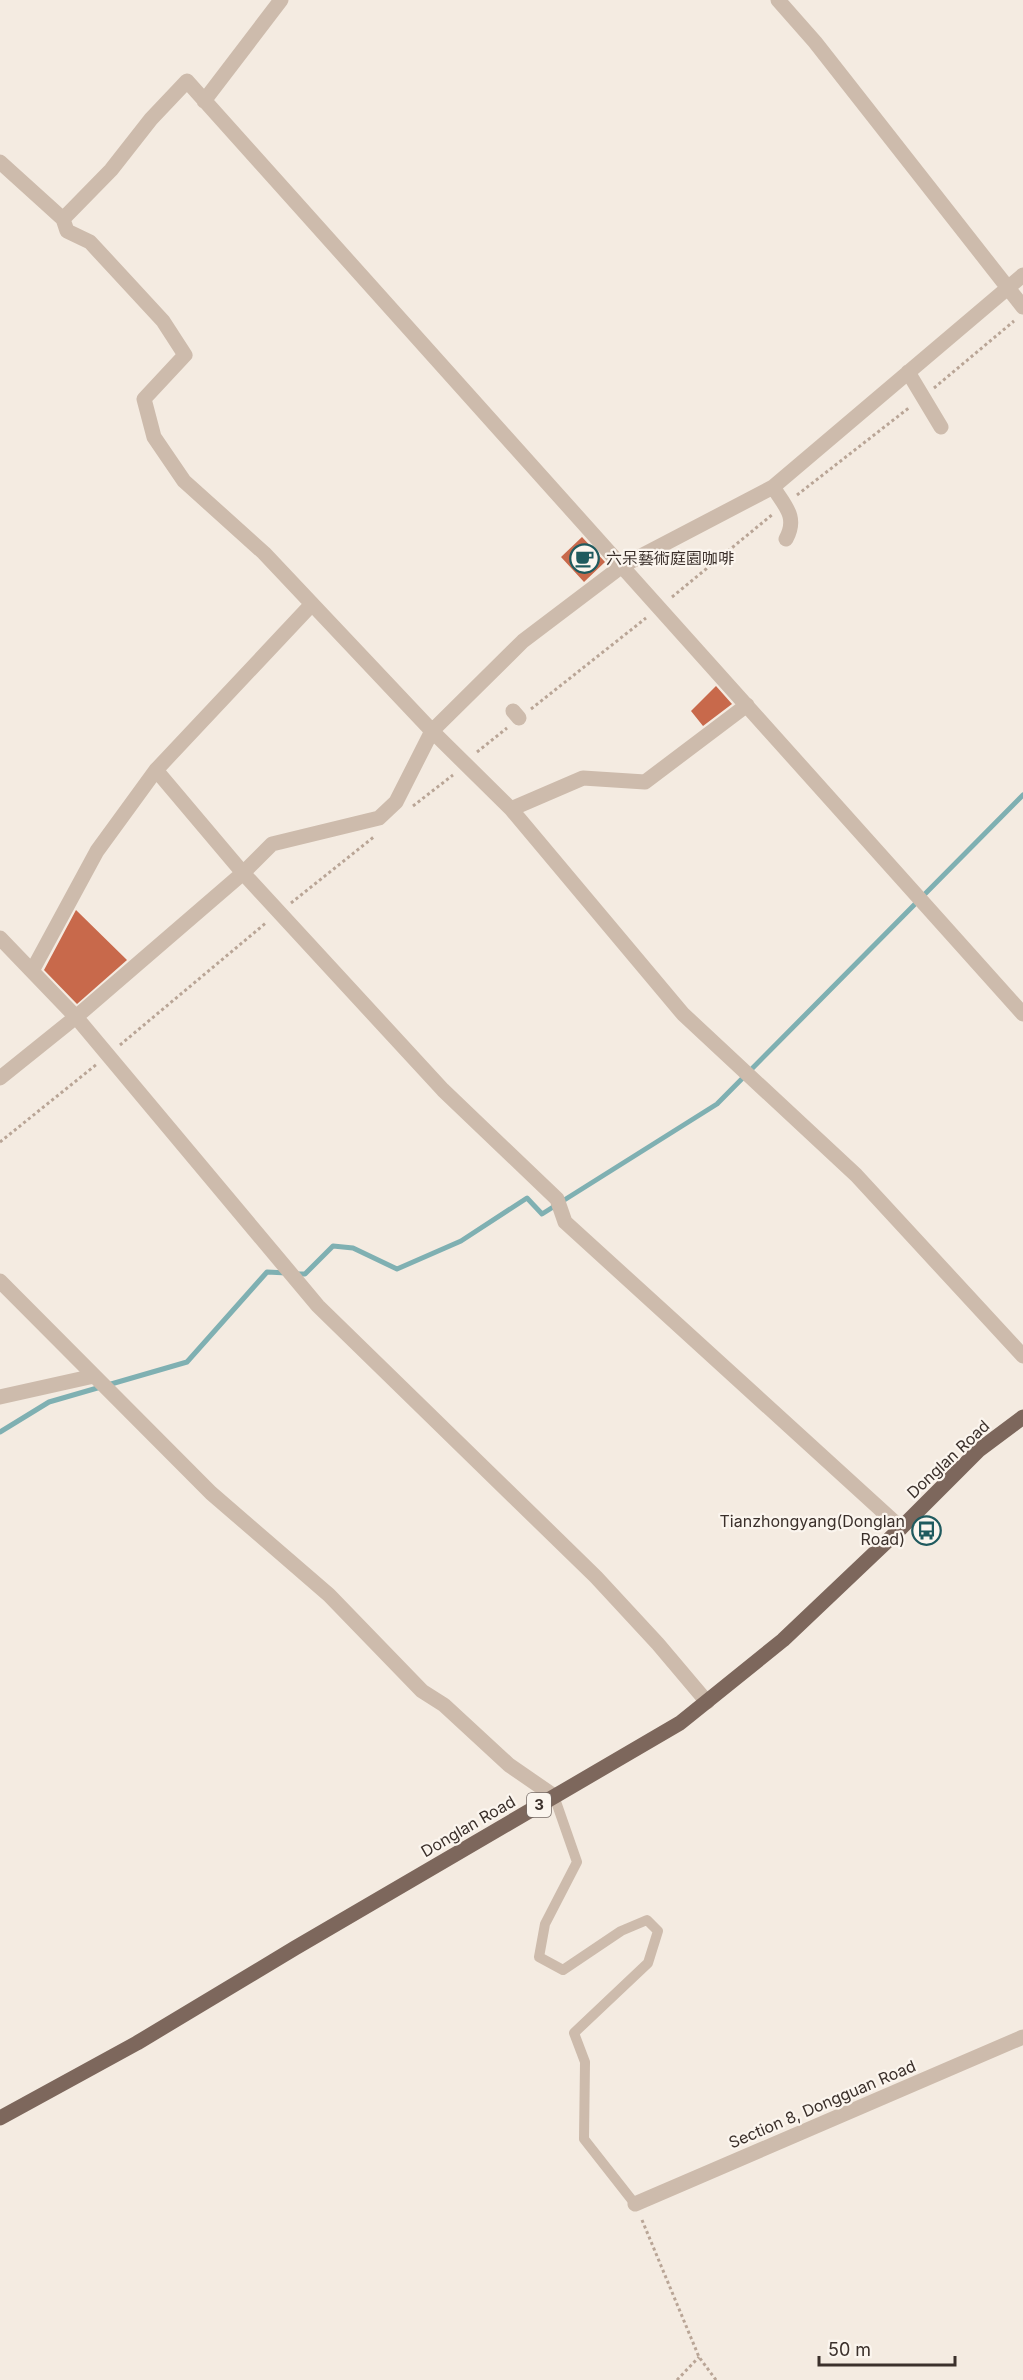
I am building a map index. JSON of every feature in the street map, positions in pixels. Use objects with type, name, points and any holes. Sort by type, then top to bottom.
[{"type":"main road","name":"Donglan Road","points":[[0,2118],[136,2043],[680,1723],[783,1640],[979,1450],[1023,1417]]},
{"type":"street","points":[[204,101],[281,0]]},
{"type":"street","points":[[778,0],[815,42],[1007,288],[1019,314]]},
{"type":"street","points":[[63,219],[111,170],[151,119],[187,81],[1023,1014]]},
{"type":"street","points":[[0,162],[63,219],[67,231],[90,242],[163,321],[185,355],[144,399],[154,437],[184,481],[264,553],[432,731],[511,810],[683,1014],[856,1175],[1023,1356]]},
{"type":"street","points":[[0,1078],[76,1017],[243,873],[272,844],[379,818],[396,802],[432,731],[523,641],[622,566],[773,487],[1023,275]]},
{"type":"street","points":[[908,372],[941,428]]},
{"type":"street","points":[[773,487],[792,516],[792,529],[786,539]]},
{"type":"street","points":[[32,971],[97,850],[156,770],[312,604]]},
{"type":"street","points":[[511,810],[583,778],[645,782],[747,705]]},
{"type":"street","points":[[156,770],[243,873],[443,1090],[557,1199],[565,1222],[901,1528]]},
{"type":"street","points":[[0,938],[76,1017],[318,1306],[596,1577],[658,1644],[707,1702]]},
{"type":"street","points":[[0,1281],[211,1493],[329,1595],[422,1691],[444,1705],[510,1765],[554,1796]]},
{"type":"street","points":[[0,1397],[94,1376]]},
{"type":"street","name":"Section 8, Dongguan Road","points":[[635,2204],[1023,2037]]},
{"type":"lane","points":[[554,1796],[577,1862],[545,1924],[539,1957],[563,1970],[621,1931],[647,1920],[658,1931],[648,1963],[574,2033],[585,2062],[585,2139],[635,2204]]},
{"type":"path","points":[[476,754],[516,715],[658,608],[924,397],[1019,314]]},
{"type":"path","points":[[407,811],[453,774]]},
{"type":"path","points":[[0,1142],[380,832]]},
{"type":"path","points":[[635,2204],[699,2357],[716,2380]]},
{"type":"path","points":[[677,2380],[699,2357]]},
{"type":"building","name":"六呆藝術庭園咖啡","points":[[582,537],[605,562],[584,582],[561,557]]},
{"type":"building","points":[[716,686],[732,704],[703,726],[691,711]]},
{"type":"building","points":[[76,910],[127,960],[77,1004],[44,970]]},
{"type":"waterway","points":[[296,1274],[305,1274],[333,1246],[353,1248],[397,1269],[461,1241],[527,1198],[542,1214],[717,1104],[1023,795]]},
{"type":"waterway","points":[[0,1432],[49,1402],[187,1362],[267,1272],[287,1273]]},
{"type":"place","name":"六呆藝術庭園咖啡","points":[[585,558]]},
{"type":"place","name":"Tianzhongyang(Donglan Road)","points":[[926,1530]]}]
